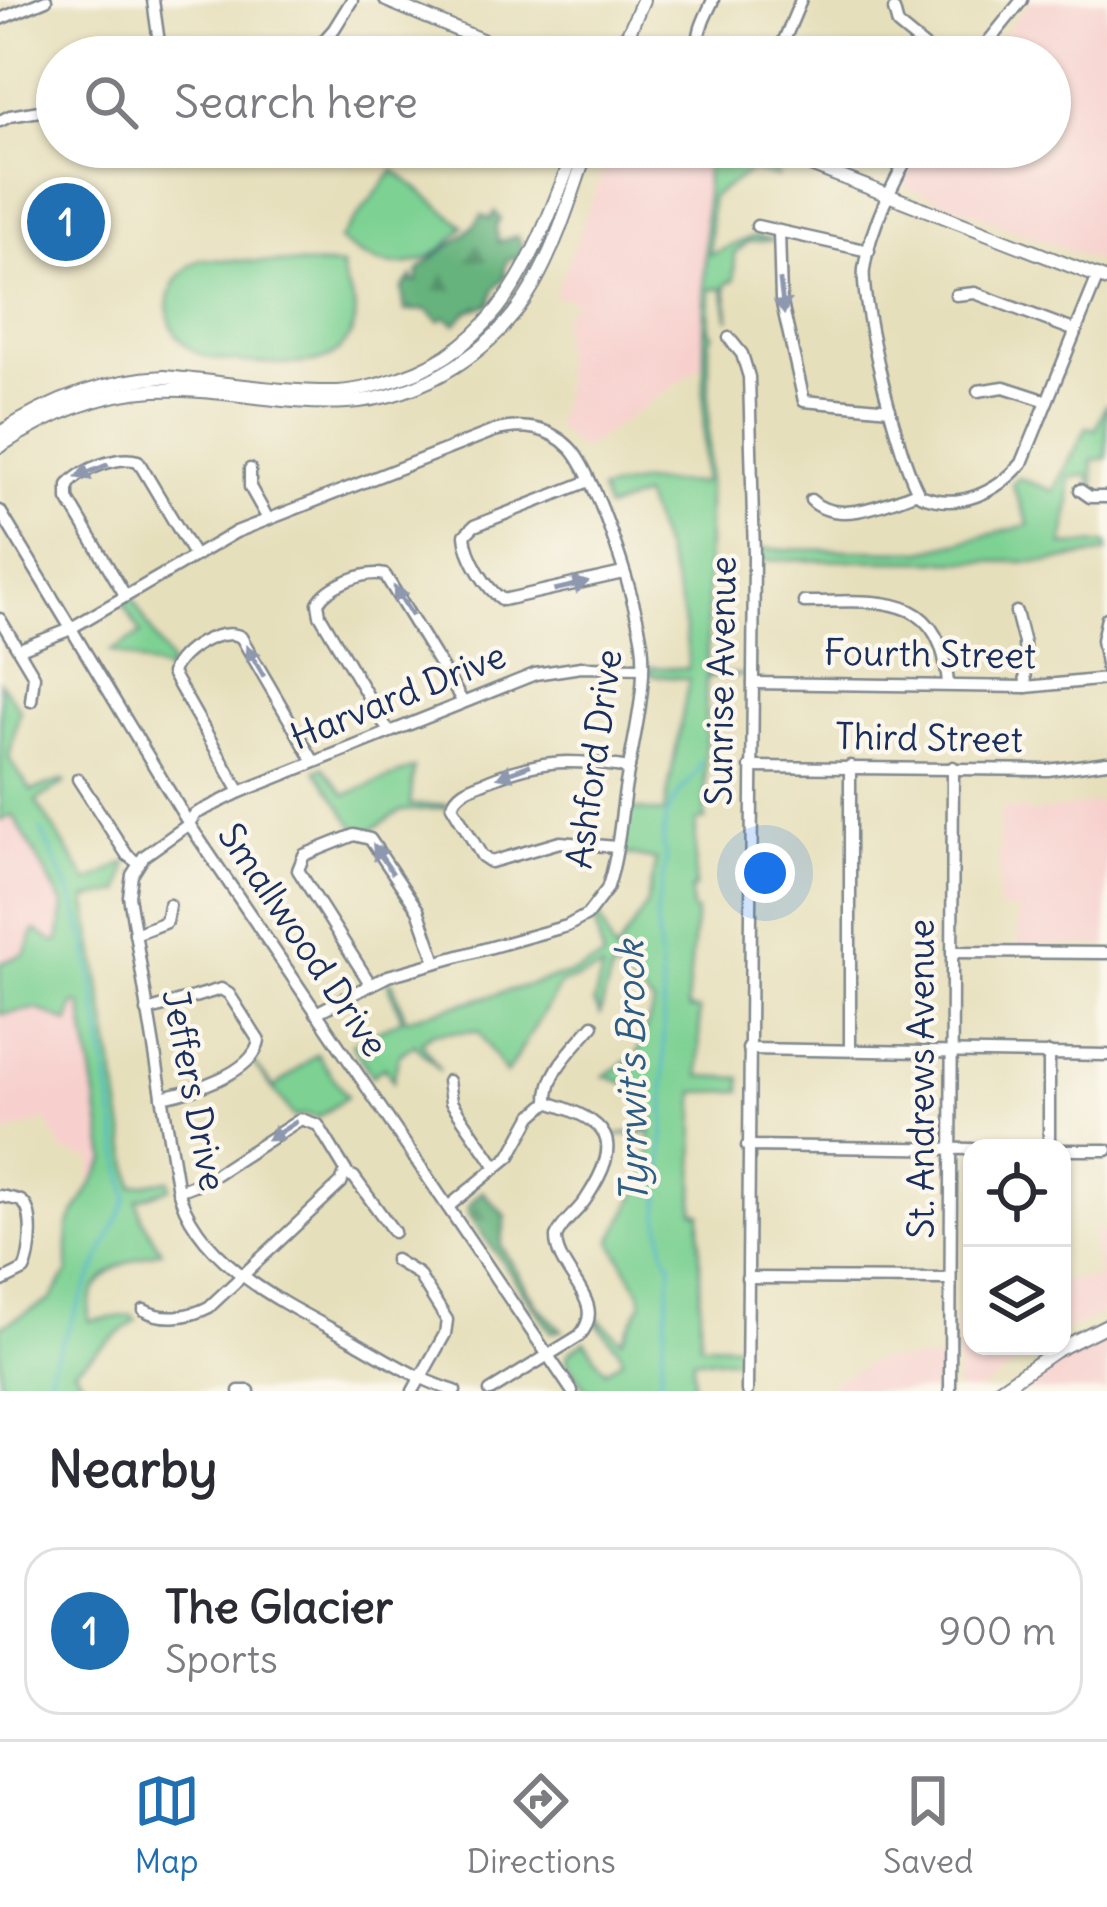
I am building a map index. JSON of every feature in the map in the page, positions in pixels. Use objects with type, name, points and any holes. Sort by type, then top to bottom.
[{"type":"main road","points":[[386,0],[472,36]]},
{"type":"main road","points":[[628,36],[643,0]]},
{"type":"main road","points":[[625,36],[629,33]]},
{"type":"main road","points":[[0,446],[6,432],[82,390],[136,378],[339,392],[421,371],[457,351],[489,322],[516,286],[568,168]]},
{"type":"main road","points":[[6,432],[118,395],[157,390],[346,402],[387,395],[443,374],[500,329],[532,286],[556,238],[581,168]]},
{"type":"main road","points":[[820,168],[1102,278]]},
{"type":"main road","points":[[0,457],[6,432]]},
{"type":"main road","points":[[1071,1340],[1107,1324]]},
{"type":"main road","points":[[997,1391],[1045,1355]]},
{"type":"street","points":[[0,19],[46,0]]},
{"type":"street","points":[[153,0],[158,36]]},
{"type":"street","points":[[328,36],[352,0]]},
{"type":"street","points":[[698,36],[713,0]]},
{"type":"street","points":[[785,36],[801,0]]},
{"type":"street","points":[[991,36],[1014,3]]},
{"type":"street","points":[[894,10],[898,25],[911,36]]},
{"type":"street","points":[[0,121],[36,113]]},
{"type":"street","points":[[902,168],[869,251],[865,292],[890,409],[917,492],[924,498],[971,498],[998,487],[1024,458],[1102,278]]},
{"type":"street","points":[[757,226],[869,251]]},
{"type":"street","points":[[779,231],[780,293],[804,401],[890,409]]},
{"type":"street","points":[[956,296],[975,293],[1076,331]]},
{"type":"street","name":"Sunrise Avenue","points":[[729,338],[746,362],[750,385],[753,683],[746,1391]]},
{"type":"street","points":[[978,391],[1004,387],[1047,401]]},
{"type":"street","name":"Ashford Drive","points":[[20,649],[71,628],[194,555],[268,519],[506,428],[532,428],[555,436],[573,451],[589,481],[639,620],[643,668],[616,847],[604,894],[582,919],[562,928],[369,982],[316,1013]]},
{"type":"street","points":[[125,596],[68,499],[67,488],[74,477],[124,458],[138,461],[194,555]]},
{"type":"street","points":[[250,469],[250,487],[268,519]]},
{"type":"street","points":[[589,481],[474,526],[465,535],[466,548],[494,595],[503,600],[623,573]]},
{"type":"street","points":[[1080,490],[1090,497],[1107,497]]},
{"type":"street","points":[[811,500],[824,510],[848,511],[917,492]]},
{"type":"street","name":"Smallwood Drive","points":[[0,512],[189,824],[572,1391]]},
{"type":"street","points":[[389,732],[320,615],[318,603],[328,590],[370,574],[385,575],[463,702]]},
{"type":"street","points":[[803,602],[893,602],[912,609],[940,643],[948,683]]},
{"type":"street","points":[[1016,612],[1024,643],[1026,687]]},
{"type":"street","points":[[1107,618],[1102,640],[1107,674]]},
{"type":"street","points":[[0,619],[34,676],[31,701]]},
{"type":"street","points":[[240,792],[172,670],[179,658],[225,632],[242,637],[314,761]]},
{"type":"street","name":"Harvard Drive","points":[[189,824],[195,814],[240,792],[554,670],[643,668]]},
{"type":"street","name":"Fourth Street","points":[[753,683],[1026,687],[1107,674]]},
{"type":"street","points":[[616,847],[560,842],[491,862],[482,856],[452,806],[461,792],[537,763],[572,760],[628,768]]},
{"type":"street","name":"Third Street","points":[[750,766],[1048,770],[1107,762]]},
{"type":"street","points":[[850,766],[850,1050]]},
{"type":"street","name":"St. Andrews Avenue","points":[[950,1391],[953,766]]},
{"type":"street","points":[[78,779],[127,855],[138,863],[189,824]]},
{"type":"street","points":[[369,982],[298,870],[304,855],[354,835],[372,842],[415,905],[436,962]]},
{"type":"street","name":"Jeffers Drive","points":[[138,863],[129,891],[147,1011],[178,1191],[199,1232],[244,1275],[278,1299],[420,1378],[454,1391]]},
{"type":"street","points":[[135,934],[166,922],[170,905]]},
{"type":"street","points":[[952,952],[1107,953]]},
{"type":"street","points":[[147,1011],[220,988],[232,997],[259,1041],[254,1055],[210,1084],[162,1096]]},
{"type":"street","points":[[448,1207],[514,1151],[532,1116],[548,1102],[552,1077],[593,1025]]},
{"type":"street","points":[[748,1049],[1107,1055]]},
{"type":"street","points":[[1048,1139],[1049,1053]]},
{"type":"street","points":[[448,1081],[451,1102],[496,1167]]},
{"type":"street","points":[[496,1390],[582,1333],[590,1319],[587,1300],[559,1258],[556,1237],[589,1196],[608,1146],[593,1119],[548,1102]]},
{"type":"street","points":[[144,1310],[160,1317],[199,1312],[341,1184],[346,1174],[344,1162],[318,1125],[304,1118],[207,1180],[178,1191]]},
{"type":"street","points":[[748,1146],[963,1149]]},
{"type":"street","points":[[1071,1150],[1107,1150]]},
{"type":"street","points":[[346,1174],[354,1177],[394,1232]]},
{"type":"street","points":[[0,1196],[21,1201],[28,1208],[29,1259],[25,1270],[0,1282]]},
{"type":"street","points":[[394,1260],[418,1274],[447,1319],[445,1334],[413,1391]]},
{"type":"street","points":[[747,1278],[950,1279]]},
{"type":"street","points":[[239,1391],[249,1391]]},
{"type":"shaded area","points":[[1031,0],[1107,0],[1107,265],[909,188],[903,181],[910,168],[1071,168],[1071,36],[1002,36]]},
{"type":"shaded area","points":[[605,168],[706,168],[704,364],[582,450],[555,426],[563,390],[561,321],[576,301],[554,296]]},
{"type":"shaded area","points":[[1107,801],[1107,946],[1018,945],[1018,910],[998,909],[1000,809],[1025,809],[1026,814]]},
{"type":"shaded area","points":[[13,815],[64,906],[59,941],[0,963],[0,821]]},
{"type":"shaded area","points":[[81,1003],[106,1160],[89,1187],[93,1159],[63,1151],[46,1120],[0,1135],[0,1014]]},
{"type":"shaded area","points":[[1093,1231],[1107,1232],[1107,1313],[1071,1328],[1071,1280],[1099,1278]]},
{"type":"shaded area","points":[[957,1312],[963,1312],[963,1355],[1029,1355],[978,1391],[958,1391]]},
{"type":"shaded area","points":[[1107,1334],[1107,1391],[1015,1391],[1071,1355]]},
{"type":"shaded area","points":[[877,1360],[945,1360],[945,1391],[831,1391],[831,1382]]},
{"type":"green space","points":[[706,168],[779,168],[777,177],[751,171],[711,197],[710,255],[754,236],[773,240],[748,242],[735,253],[734,280],[726,284],[729,320],[723,288],[710,289],[707,674],[746,675],[706,678],[705,820],[696,821],[695,888],[691,889],[692,911],[696,912],[687,1005],[699,1010],[700,1076],[741,1078],[741,1091],[695,1092],[694,1212],[700,1213],[700,1344],[740,1345],[740,1359],[693,1359],[693,1391],[587,1391],[567,1361],[568,1353],[585,1341],[605,1371],[622,1360],[598,1318],[622,1340],[642,1303],[611,1241],[648,1173],[651,1132],[614,1136],[651,1128],[652,1116],[625,1083],[604,1076],[637,1055],[654,1004],[616,970],[612,970],[600,1014],[594,1003],[602,970],[561,984],[506,1074],[478,1031],[433,1033],[421,1041],[440,1071],[415,1044],[399,1055],[393,1081],[384,1067],[372,1076],[352,1044],[402,1019],[388,983],[392,982],[406,1019],[576,972],[603,959],[594,918],[598,913],[615,954],[646,906],[656,860],[622,853],[629,809],[664,813],[689,679],[650,675],[651,667],[688,669],[687,646],[674,581],[643,496],[607,509],[600,491],[641,482],[703,483]]},
{"type":"green space","points":[[394,170],[464,226],[435,253],[405,264],[373,260],[339,240]]},
{"type":"green space","points":[[495,212],[500,219],[498,242],[517,236],[523,246],[517,261],[507,260],[507,275],[494,289],[490,304],[468,311],[455,324],[446,317],[439,321],[427,310],[405,311],[402,289],[412,277],[413,282],[418,281],[418,271],[426,263],[469,231],[482,215],[490,219]]},
{"type":"green space","points":[[202,259],[342,266],[354,303],[351,334],[332,355],[311,362],[240,362],[199,354],[175,333],[168,305],[177,279]]},
{"type":"green space","points":[[1107,403],[1107,458],[1092,461],[1095,492],[1088,475],[1069,478],[1063,545],[1107,543],[1107,552],[1050,562],[758,560],[758,549],[923,551],[1029,525],[1012,484],[1018,478],[1054,491],[1087,427],[1096,429]]},
{"type":"green space","points":[[132,598],[170,663],[168,672],[111,651],[141,634],[123,603]]},
{"type":"green space","points":[[0,682],[20,709],[9,758],[31,791],[64,780],[36,801],[88,882],[127,862],[121,892],[86,899],[133,1186],[169,1180],[170,1188],[137,1200],[141,1217],[161,1251],[110,1272],[89,1305],[89,1321],[132,1315],[136,1320],[74,1369],[90,1391],[0,1391],[0,1327],[50,1300],[68,1272],[68,1225],[106,1160],[81,1004],[74,1004],[69,1023],[37,1009],[0,1014],[0,963],[25,954],[35,930],[59,941],[64,906],[13,815],[0,821]]},
{"type":"green space","points":[[323,767],[345,795],[414,768],[410,805],[448,808],[401,811],[368,832],[357,830],[316,770]]},
{"type":"green space","points":[[317,1054],[347,1097],[317,1118],[294,1117],[252,1061],[274,1088]]},
{"type":"green space","points":[[482,1191],[506,1216],[501,1245],[537,1305],[562,1330],[552,1332],[468,1214],[468,1206]]},
{"type":"waterway","name":"Tyrrwit's Brook","points":[[659,1391],[671,1265],[659,1213],[665,1118],[656,915],[666,860],[665,818],[697,773],[700,761]]},
{"type":"waterway","points":[[41,830],[74,902],[87,944],[127,1198],[52,1364],[49,1391]]},
{"type":"place","name":"The Glacier","points":[[66,222]]}]
